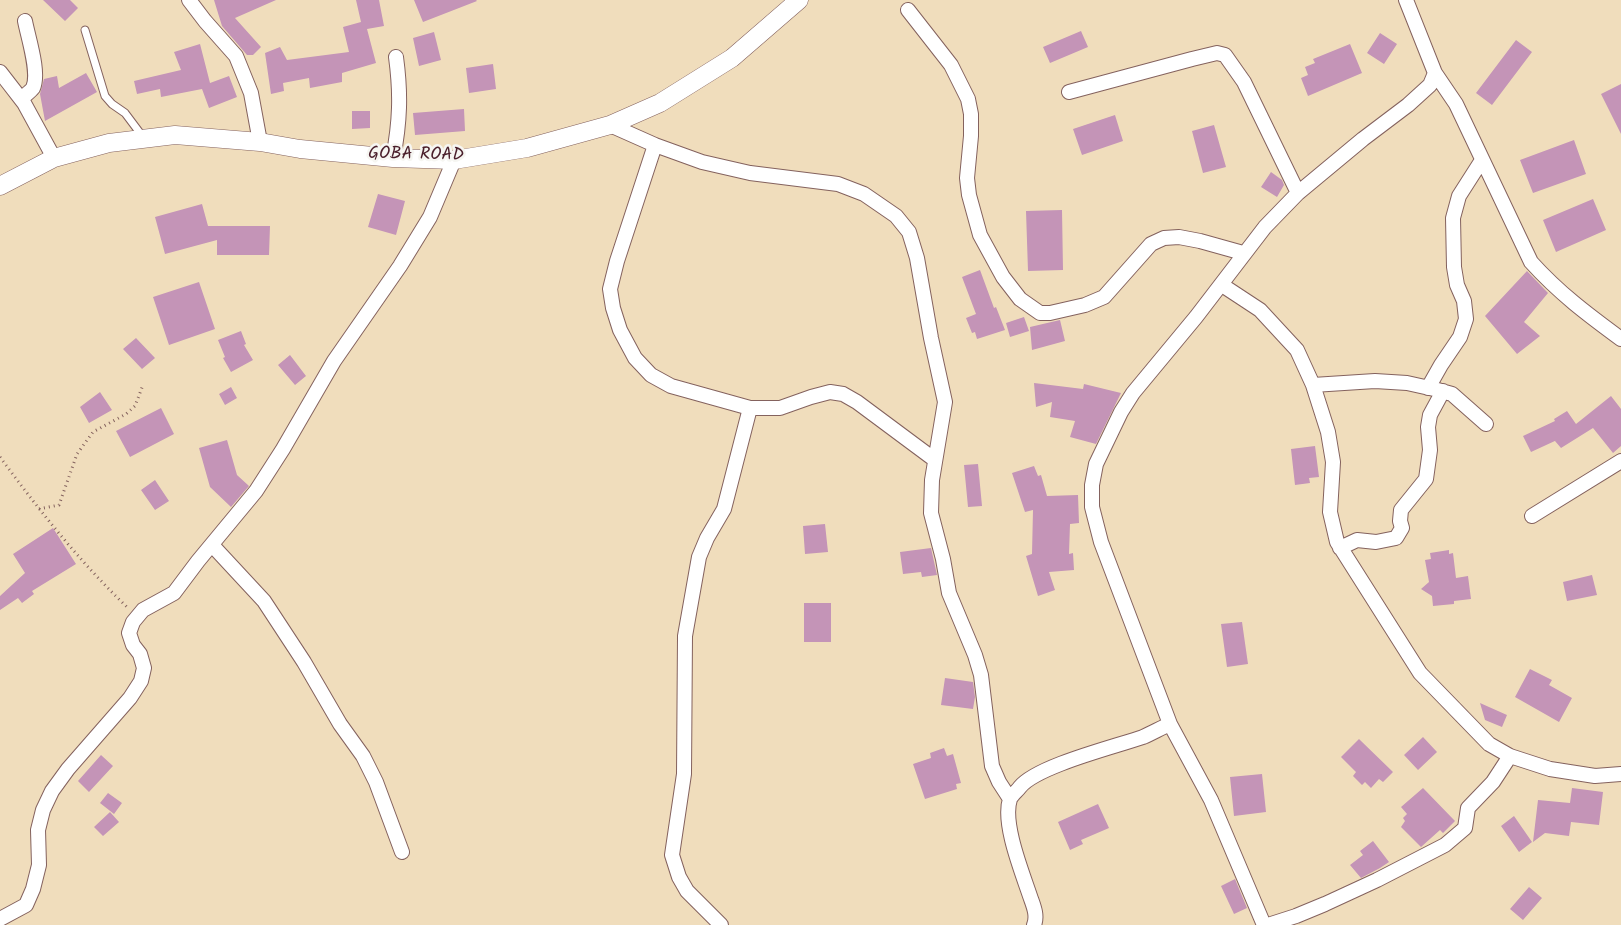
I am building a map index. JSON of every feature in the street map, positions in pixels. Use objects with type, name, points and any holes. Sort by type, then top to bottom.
[{"type":"street","points":[[189,0],[204,21],[236,56],[251,93],[260,142]]},
{"type":"street","points":[[1406,0],[1435,73],[1456,104],[1531,262],[1546,279],[1574,304],[1621,339]]},
{"type":"street","name":"GOBA ROAD","points":[[0,186],[54,158],[109,143],[175,136],[260,142],[300,149],[393,158],[454,160],[527,148],[610,125],[660,103],[732,58],[792,2]]},
{"type":"street","points":[[908,10],[951,65],[968,99],[972,136],[967,178],[969,195],[980,235],[1003,277],[1020,299],[1040,313],[1050,313],[1085,305],[1104,297],[1151,244],[1164,238],[1179,237],[1243,253]]},
{"type":"street","points":[[21,99],[32,90],[35,70],[25,21]]},
{"type":"street","points":[[1069,92],[1192,58],[1217,53],[1226,56],[1244,82],[1298,193]]},
{"type":"street","points":[[393,158],[398,128],[400,94],[396,57]]},
{"type":"street","points":[[0,72],[21,99],[54,158]]},
{"type":"street","points":[[1435,73],[1430,85],[1408,105],[1362,139],[1298,193],[1264,227],[1243,253],[1222,285],[1133,393],[1121,412],[1096,464],[1092,485],[1092,507],[1100,542],[1170,724],[1212,800],[1266,925],[1296,916],[1325,904],[1445,845],[1465,828],[1468,808],[1493,782],[1510,756]]},
{"type":"street","points":[[610,125],[655,145],[702,162],[750,173],[838,184],[864,194],[896,216],[909,232],[917,258],[930,338],[945,402],[932,480],[931,513],[943,559],[948,592],[975,655],[981,675],[992,766],[999,782],[1010,799]]},
{"type":"street","points":[[655,145],[617,261],[610,289],[613,308],[620,330],[635,358],[651,375],[672,386],[750,408],[780,408],[830,392],[842,394],[857,402],[936,460]]},
{"type":"street","points":[[0,919],[26,905],[33,890],[38,865],[38,830],[43,810],[52,791],[68,769],[130,698],[141,681],[144,668],[140,654],[133,645],[129,633],[133,622],[143,610],[174,594],[256,491],[283,450],[334,361],[400,266],[430,216],[454,160]]},
{"type":"street","points":[[1428,388],[1460,337],[1466,319],[1464,301],[1457,284],[1454,267],[1453,218],[1458,196],[1482,160]]},
{"type":"street","points":[[1222,285],[1260,310],[1280,329],[1297,350],[1313,385],[1328,432],[1333,462],[1330,512],[1337,542],[1420,672],[1462,718],[1489,744],[1510,756],[1550,769],[1595,776],[1621,774]]},
{"type":"street","points":[[1313,385],[1375,381],[1407,383],[1452,394],[1486,424]]},
{"type":"street","points":[[1340,548],[1357,540],[1376,542],[1396,538],[1402,528],[1400,521],[1401,510],[1426,479],[1430,450],[1428,428],[1430,415],[1444,392]]},
{"type":"street","points":[[721,925],[687,891],[679,877],[672,855],[684,774],[685,636],[699,557],[707,538],[724,509],[750,408]]},
{"type":"street","points":[[1532,516],[1621,461]]},
{"type":"street","points":[[212,545],[264,601],[304,662],[340,724],[363,756],[376,782],[402,852]]},
{"type":"street","points":[[1034,925],[1036,921],[1035,909],[1019,864],[1008,823],[1010,799],[1024,782],[1050,769],[1143,736],[1170,724]]},
{"type":"lane","points":[[85,30],[105,96],[112,104],[125,113],[145,139]]},
{"type":"path","points":[[39,509],[59,505],[77,454],[93,432],[126,414],[135,406],[143,385]]},
{"type":"path","points":[[0,457],[39,509],[86,566],[137,617]]},
{"type":"building","points":[[43,0],[70,0],[78,8],[65,21]]},
{"type":"building","points":[[214,0],[276,0],[235,18],[261,47],[253,55],[247,55],[222,26]]},
{"type":"building","points":[[356,0],[379,0],[384,26],[367,29],[376,63],[342,73],[342,82],[310,88],[309,78],[283,83],[284,91],[271,94],[265,53],[280,47],[287,60],[349,52],[343,27],[361,22]]},
{"type":"building","points":[[414,0],[476,0],[477,1],[423,22]]},
{"type":"building","points":[[1081,31],[1088,47],[1050,63],[1043,47]]},
{"type":"building","points":[[434,32],[441,60],[419,66],[413,38]]},
{"type":"building","points":[[1380,33],[1397,44],[1384,64],[1367,53]]},
{"type":"building","points":[[1516,40],[1532,52],[1492,105],[1476,93]]},
{"type":"building","points":[[200,44],[210,83],[229,76],[237,97],[209,108],[202,89],[161,97],[160,89],[137,94],[134,81],[181,70],[174,52]]},
{"type":"building","points":[[1350,44],[1362,73],[1308,96],[1301,78],[1308,75],[1305,67],[1315,63],[1313,59]]},
{"type":"building","points":[[493,64],[496,89],[469,93],[466,68]]},
{"type":"building","points":[[86,73],[97,92],[45,121],[40,94],[44,79],[57,76],[59,88]]},
{"type":"building","points":[[1621,84],[1621,134],[1601,94]]},
{"type":"building","points":[[464,109],[465,131],[415,135],[413,113]]},
{"type":"building","points":[[352,111],[370,111],[370,128],[352,129]]},
{"type":"building","points":[[1115,115],[1123,141],[1082,155],[1073,129]]},
{"type":"building","points":[[1214,125],[1226,167],[1203,173],[1192,131]]},
{"type":"building","points":[[1574,140],[1586,174],[1533,193],[1520,160]]},
{"type":"building","points":[[1271,172],[1282,180],[1284,185],[1277,197],[1261,187]]},
{"type":"building","points":[[378,194],[405,201],[396,235],[368,227]]},
{"type":"building","points":[[1593,199],[1606,230],[1556,252],[1543,220]]},
{"type":"building","points":[[202,204],[208,226],[270,226],[269,255],[217,255],[217,240],[165,254],[155,217]]},
{"type":"building","points":[[1062,210],[1063,270],[1028,271],[1026,211]]},
{"type":"building","points":[[980,270],[994,308],[996,307],[1005,330],[977,339],[975,332],[972,333],[966,318],[976,314],[962,277]]},
{"type":"building","points":[[1527,271],[1548,293],[1524,322],[1540,336],[1517,354],[1485,316]]},
{"type":"building","points":[[199,282],[215,329],[169,345],[153,297]]},
{"type":"building","points":[[1024,317],[1029,331],[1010,337],[1006,323]]},
{"type":"building","points":[[1060,320],[1065,341],[1032,350],[1030,327]]},
{"type":"building","points":[[241,331],[246,344],[244,345],[253,360],[231,372],[223,358],[225,357],[218,340]]},
{"type":"building","points":[[136,338],[155,358],[142,369],[123,349]]},
{"type":"building","points":[[290,355],[306,376],[295,385],[278,365]]},
{"type":"building","points":[[1034,383],[1083,389],[1084,384],[1121,393],[1096,444],[1070,437],[1075,421],[1050,417],[1052,402],[1036,407]]},
{"type":"building","points":[[231,387],[237,398],[225,405],[219,394]]},
{"type":"building","points":[[100,392],[112,410],[89,423],[80,407]]},
{"type":"building","points":[[1611,396],[1621,409],[1621,446],[1613,453],[1593,428],[1561,448],[1555,441],[1557,440],[1531,452],[1523,436],[1555,421],[1554,419],[1567,411],[1576,424]]},
{"type":"building","points":[[161,408],[174,434],[130,457],[116,431]]},
{"type":"building","points":[[227,440],[237,475],[249,486],[231,507],[210,487],[199,448]]},
{"type":"building","points":[[1315,446],[1319,477],[1309,478],[1310,483],[1295,485],[1291,449]]},
{"type":"building","points":[[978,464],[982,506],[968,507],[964,465]]},
{"type":"building","points":[[1034,466],[1038,476],[1041,475],[1047,496],[1078,495],[1079,523],[1070,524],[1069,554],[1073,553],[1074,570],[1049,572],[1055,590],[1038,596],[1026,556],[1032,554],[1033,510],[1025,512],[1012,473]]},
{"type":"building","points":[[155,480],[169,501],[155,510],[141,490]]},
{"type":"building","points":[[825,524],[828,552],[805,554],[803,526]]},
{"type":"building","points":[[53,528],[76,564],[32,591],[34,594],[22,603],[18,598],[0,610],[0,596],[25,573],[13,554]]},
{"type":"building","points":[[931,548],[937,575],[922,577],[921,572],[903,574],[900,552]]},
{"type":"building","points":[[1449,550],[1449,554],[1453,553],[1456,578],[1468,576],[1471,599],[1454,601],[1454,604],[1433,606],[1432,596],[1421,589],[1429,582],[1425,560],[1431,559],[1430,553]]},
{"type":"building","points":[[1592,575],[1597,595],[1567,601],[1563,582]]},
{"type":"building","points":[[804,603],[831,603],[831,642],[804,642]]},
{"type":"building","points":[[1242,622],[1248,664],[1227,667],[1221,624]]},
{"type":"building","points":[[1530,669],[1552,680],[1549,685],[1572,698],[1559,722],[1515,697]]},
{"type":"building","points":[[945,678],[973,682],[975,697],[973,709],[941,705]]},
{"type":"building","points":[[1480,703],[1507,715],[1502,727],[1485,720]]},
{"type":"building","points":[[1423,737],[1437,752],[1418,770],[1404,755]]},
{"type":"building","points":[[1359,739],[1393,772],[1383,782],[1379,779],[1371,788],[1365,782],[1362,785],[1353,776],[1356,772],[1341,757]]},
{"type":"building","points":[[944,748],[947,756],[953,754],[961,783],[956,784],[957,789],[925,799],[913,764],[931,758],[930,753]]},
{"type":"building","points":[[101,755],[113,766],[89,792],[78,781]]},
{"type":"building","points":[[1262,774],[1266,812],[1234,816],[1230,777]]},
{"type":"building","points":[[1423,788],[1455,821],[1443,833],[1440,830],[1421,847],[1401,827],[1405,821],[1403,818],[1407,814],[1401,807]]},
{"type":"building","points":[[1572,788],[1603,792],[1599,825],[1571,822],[1569,836],[1545,833],[1533,842],[1538,800],[1570,803]]},
{"type":"building","points":[[108,793],[122,803],[114,814],[100,803]]},
{"type":"building","points":[[1098,804],[1109,828],[1081,840],[1083,844],[1070,850],[1058,822]]},
{"type":"building","points":[[110,812],[119,822],[103,836],[94,827]]},
{"type":"building","points":[[1514,816],[1532,842],[1519,852],[1501,826]]},
{"type":"building","points":[[1373,841],[1389,862],[1361,878],[1350,865],[1363,855],[1360,851]]},
{"type":"building","points":[[1235,879],[1247,908],[1234,914],[1221,886]]},
{"type":"building","points":[[1529,887],[1542,898],[1523,920],[1510,909]]}]
